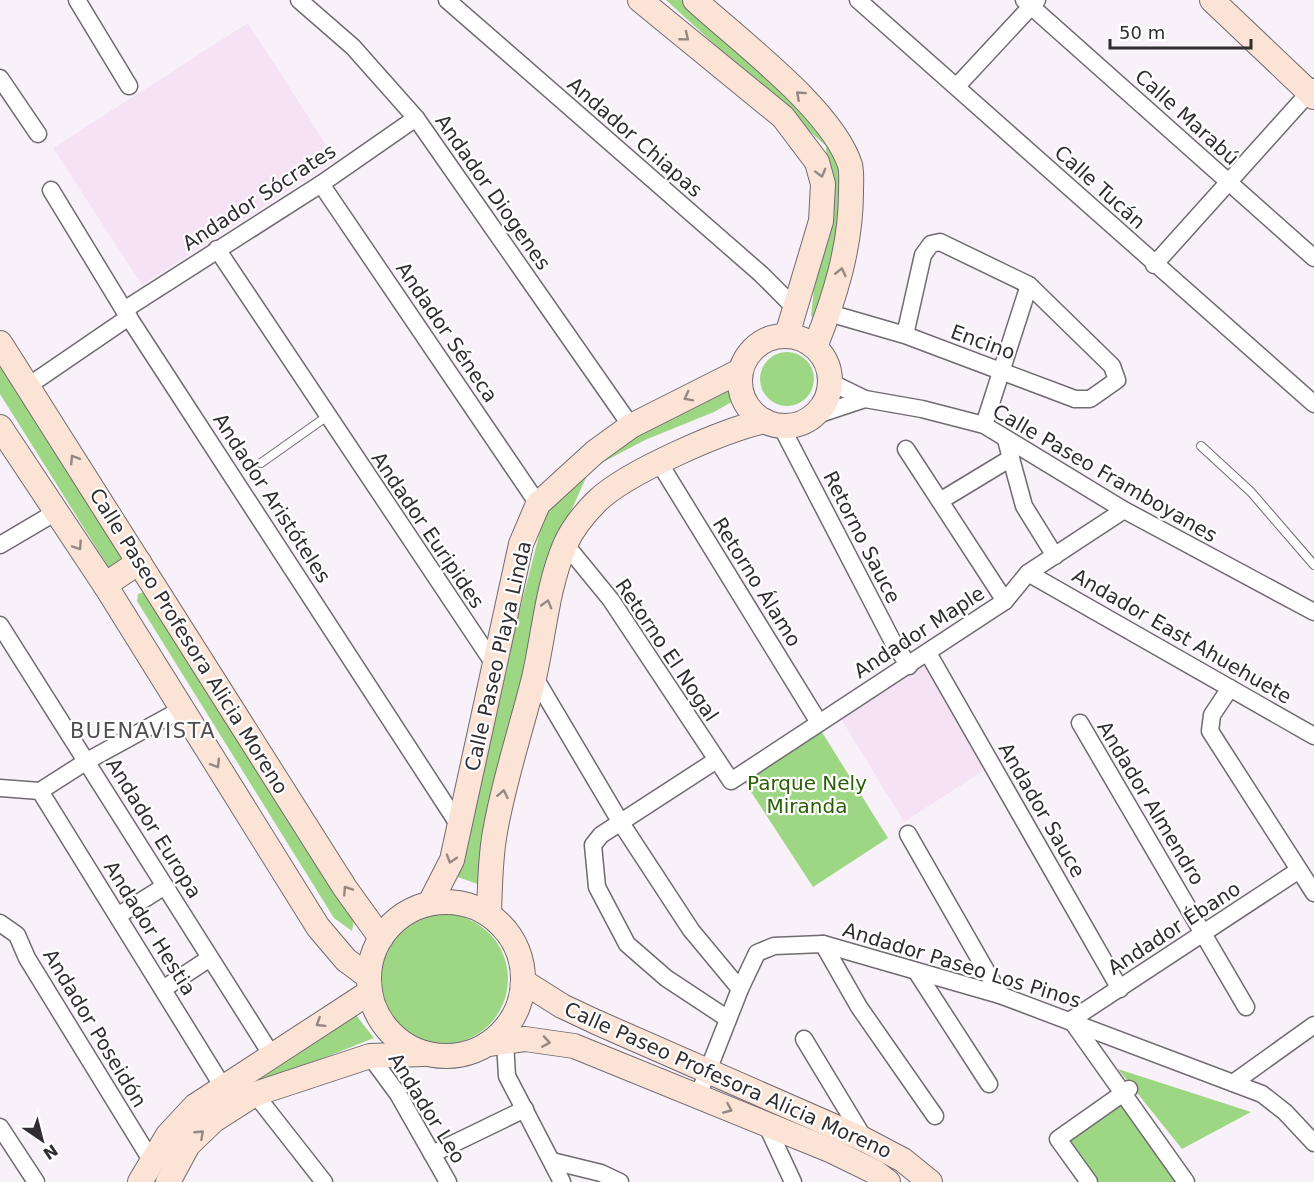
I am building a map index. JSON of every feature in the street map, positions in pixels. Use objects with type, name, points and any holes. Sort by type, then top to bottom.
[{"type":"street","points":[[77,0],[129,86]]},
{"type":"street","name":"Andador Diogenes","points":[[299,0],[353,47],[416,118],[631,426]]},
{"type":"street","name":"Andador Chiapas","points":[[447,0],[761,274],[794,307]]},
{"type":"street","points":[[640,0],[783,117],[817,162],[823,184],[821,220],[787,335]]},
{"type":"street","points":[[694,0],[815,109],[843,146],[851,168],[851,206],[847,244],[829,313],[815,347]]},
{"type":"street","name":"Calle Tucán","points":[[858,0],[957,86],[1154,265],[1314,404]]},
{"type":"street","points":[[1154,265],[1312,92],[1212,0]]},
{"type":"street","points":[[957,86],[1031,2]]},
{"type":"street","name":"Calle Marabú","points":[[1031,2],[1314,258]]},
{"type":"street","points":[[0,78],[38,134]]},
{"type":"street","name":"Andador Sócrates","points":[[28,386],[217,249],[321,184],[416,118]]},
{"type":"street","name":"Andador Séneca","points":[[321,184],[538,504]]},
{"type":"street","name":"Andador Aristóteles","points":[[51,190],[127,313],[460,827]]},
{"type":"street","points":[[905,335],[922,255],[931,244],[940,242],[950,245],[1029,285],[999,370],[984,425]]},
{"type":"street","name":"Andador Euripides","points":[[217,249],[326,417],[496,667]]},
{"type":"street","name":"Encino","points":[[829,313],[905,335],[1075,399],[1090,399],[1117,380],[1112,366],[1029,285]]},
{"type":"street","points":[[787,335],[802,339],[815,347],[826,363],[830,382],[825,400],[814,416],[799,424],[773,424],[753,413],[744,400],[740,386],[740,371],[750,352],[766,339],[787,335]]},
{"type":"street","name":"Calle Paseo Profesora Alicia Moreno","points":[[0,343],[345,888],[381,938]]},
{"type":"street","name":"Calle Paseo Playa Linda","points":[[430,903],[452,860],[496,667],[521,544],[538,504],[573,471],[631,426],[740,371]]},
{"type":"street","name":"Calle Paseo Framboyanes","points":[[830,382],[865,399],[922,409],[984,425],[1124,510],[1314,612]]},
{"type":"street","name":"Calle Paseo Framboyanes","points":[[814,416],[865,399]]},
{"type":"street","name":"Calle Paseo Playa Linda","points":[[489,914],[495,834],[508,770],[534,676],[545,612],[566,545],[577,524],[597,500],[622,483],[707,440],[773,424]]},
{"type":"street","name":"Retorno Sauce","points":[[773,424],[893,642],[909,666]]},
{"type":"street","points":[[0,427],[105,585],[318,927],[369,984]]},
{"type":"street","name":"Andador East Ahuehuete","points":[[1006,440],[1024,506],[1055,556]]},
{"type":"street","points":[[906,449],[1005,601]]},
{"type":"street","points":[[940,501],[1011,459]]},
{"type":"street","name":"Retorno Álamo","points":[[660,464],[818,721]]},
{"type":"street","name":"Andador Maple","points":[[730,781],[818,721],[909,666],[1005,601],[1028,573],[1124,510]]},
{"type":"street","points":[[0,545],[56,512]]},
{"type":"street","name":"Retorno El Nogal","points":[[566,545],[611,600],[730,781]]},
{"type":"street","points":[[105,585],[139,562]]},
{"type":"street","name":"Andador East Ahuehuete","points":[[1028,573],[1314,736]]},
{"type":"street","name":"Andador Europa","points":[[0,625],[271,1054]]},
{"type":"street","name":"Andador Sauce","points":[[928,653],[1120,989]]},
{"type":"street","points":[[534,676],[621,823],[691,930],[740,989]]},
{"type":"street","points":[[1230,688],[1212,715],[1210,731],[1314,893]]},
{"type":"street","points":[[0,788],[40,791],[87,761],[182,709]]},
{"type":"street","name":"Andador Almendro","points":[[1080,723],[1246,1007]]},
{"type":"street","points":[[716,761],[601,835],[593,845],[597,887],[627,944],[666,978],[728,1019]]},
{"type":"street","name":"Andador Hestia","points":[[40,791],[223,1087]]},
{"type":"street","points":[[908,834],[1000,995]]},
{"type":"street","name":"Andador Ébano","points":[[1071,1020],[1299,870]]},
{"type":"street","points":[[118,915],[165,886]]},
{"type":"street","points":[[168,1182],[188,1145],[214,1120],[255,1094],[370,1056],[424,1053],[446,1057],[468,1053],[496,1043],[519,1006],[524,982],[522,962],[515,944],[504,927],[489,914],[471,906],[451,902],[430,903],[411,910],[394,922],[381,938],[372,956],[369,984],[379,1019],[398,1040],[424,1053]]},
{"type":"street","name":"Andador Poseidón","points":[[0,923],[17,935],[27,958],[151,1160]]},
{"type":"street","points":[[823,944],[859,1007],[934,1116]]},
{"type":"street","name":"Andador Paseo Los Pinos","points":[[698,1096],[740,989],[757,953],[774,946],[823,944],[1000,995],[1262,1094],[1285,1112],[1314,1143]]},
{"type":"street","points":[[163,988],[210,958]]},
{"type":"street","points":[[916,971],[989,1084]]},
{"type":"street","name":"Calle Paseo Profesora Alicia Moreno","points":[[524,982],[562,1006],[865,1140],[903,1160],[930,1182]]},
{"type":"street","points":[[140,1182],[151,1160],[168,1135],[195,1106],[369,984]]},
{"type":"street","points":[[1071,1020],[1126,1092],[1186,1182]]},
{"type":"street","points":[[1233,1083],[1314,1025]]},
{"type":"street","name":"Calle Paseo Profesora Alicia Moreno","points":[[496,1043],[525,1039],[574,1046],[832,1151],[888,1182]]},
{"type":"street","points":[[804,1039],[865,1140]]},
{"type":"street","points":[[496,1043],[507,1076],[562,1182]]},
{"type":"street","name":"Andador Leo","points":[[370,1056],[398,1094],[448,1182]]},
{"type":"street","points":[[1089,1182],[1058,1139],[1126,1092]]},
{"type":"street","points":[[255,1094],[324,1182]]},
{"type":"street","points":[[432,1154],[525,1109]]},
{"type":"street","points":[[767,1126],[793,1182]]},
{"type":"street","points":[[0,1127],[36,1182]]},
{"type":"street","points":[[552,1161],[600,1173],[620,1182]]},
{"type":"lane","points":[[261,463],[326,417]]},
{"type":"lane","points":[[1202,446],[1251,492],[1314,565]]},
{"type":"shaded area","points":[[248,23],[336,160],[142,285],[53,148]]},
{"type":"shaded area","points":[[931,661],[989,767],[904,822],[840,717]]},
{"type":"green space","points":[[666,0],[688,0],[809,107],[847,164],[844,230],[821,321],[811,316],[816,271],[830,232],[826,146]]},
{"type":"green space","points":[[787,352],[797,354],[806,360],[812,369],[814,379],[812,389],[806,398],[797,404],[787,406],[777,404],[768,398],[762,389],[760,379],[762,369],[768,360],[777,354]]},
{"type":"green space","points":[[0,362],[124,561],[109,568],[0,394]]},
{"type":"green space","points":[[734,380],[737,399],[714,412],[645,440],[590,469],[549,560],[486,836],[486,887],[452,875],[546,508],[573,473]]},
{"type":"green space","points":[[144,592],[355,914],[352,931],[334,918],[137,601],[138,594]]},
{"type":"green space","name":"Parque Nely Miranda","points":[[820,729],[888,838],[813,887],[744,781]]},
{"type":"green space","points":[[443,914],[468,919],[489,933],[503,954],[508,979],[503,1004],[489,1025],[468,1039],[443,1044],[418,1039],[397,1025],[383,1004],[378,979],[383,954],[397,933],[418,919]]},
{"type":"green space","points":[[352,1010],[374,1038],[252,1086],[161,1182],[146,1182],[200,1105]]},
{"type":"green space","points":[[1118,1069],[1251,1112],[1182,1149]]},
{"type":"green space","points":[[1122,1095],[1186,1182],[1089,1182],[1058,1139]]},
{"type":"district","name":"BUENAVISTA","points":[[143,731]]}]
